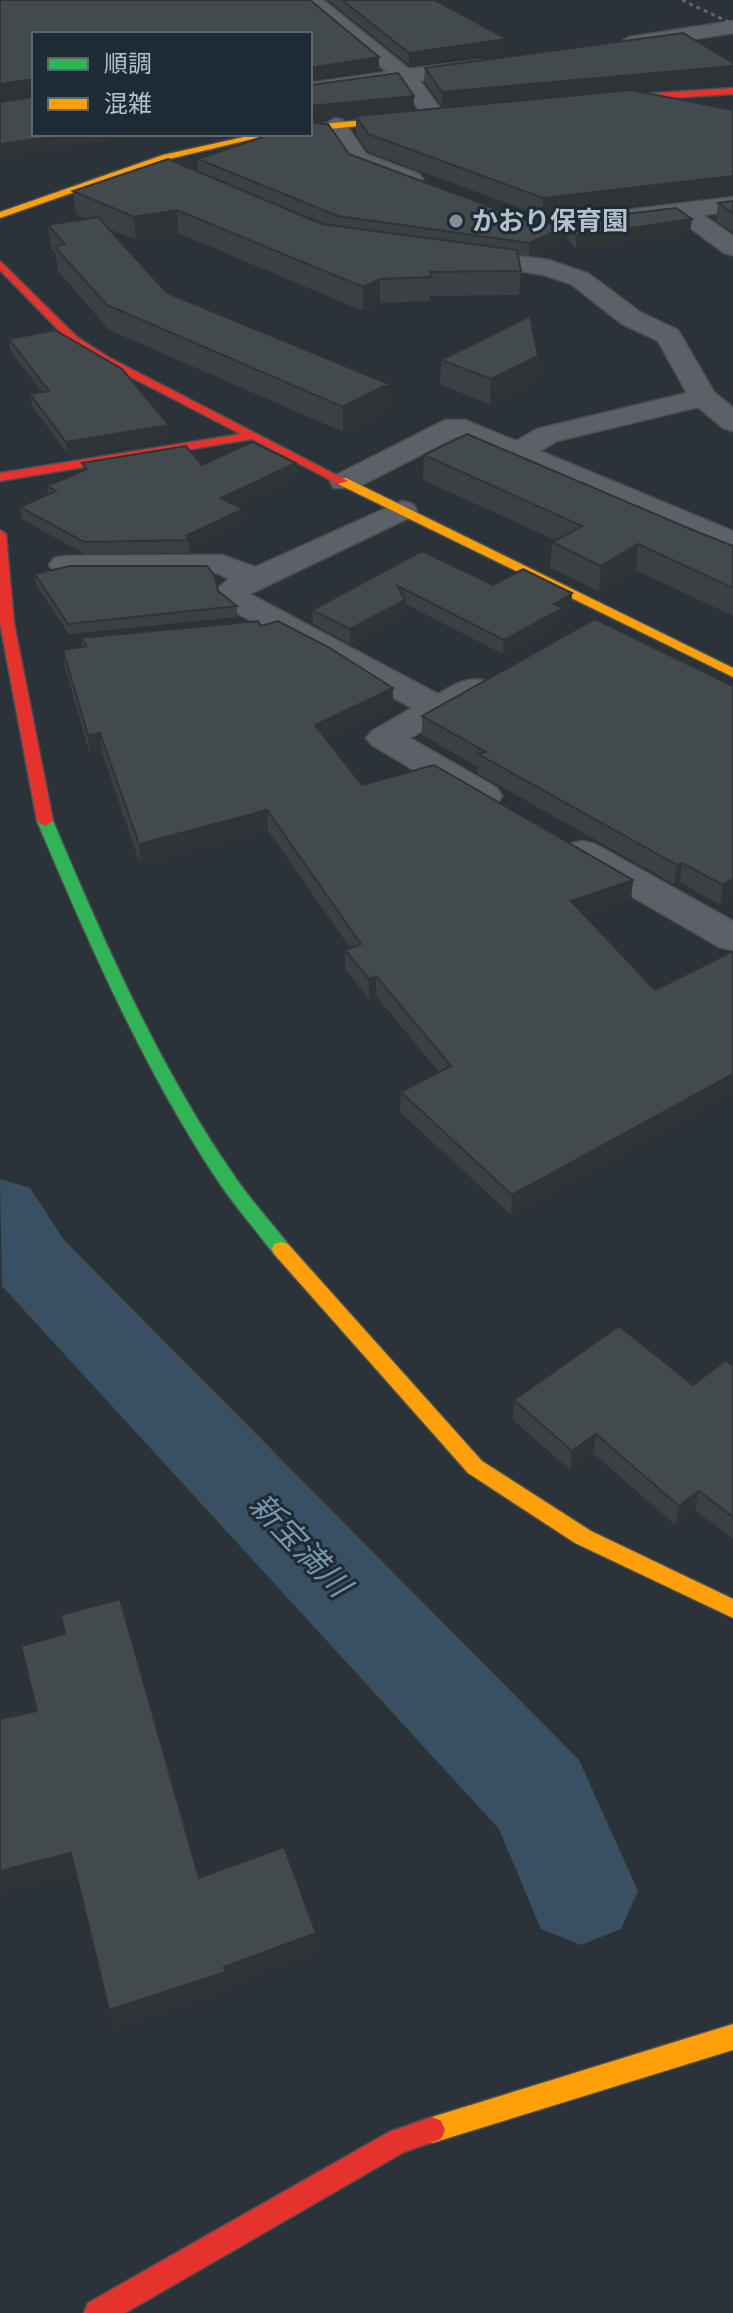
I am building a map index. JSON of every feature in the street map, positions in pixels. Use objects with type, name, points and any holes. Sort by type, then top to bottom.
[{"type":"street","points":[[311,0],[406,77],[442,115]]},
{"type":"street","points":[[608,46],[733,27]]},
{"type":"street","points":[[312,89],[499,63]]},
{"type":"street","points":[[576,102],[733,91]]},
{"type":"street","points":[[312,128],[442,115]]},
{"type":"street","points":[[335,125],[358,159],[427,185]]},
{"type":"street","points":[[0,215],[150,162],[260,136]]},
{"type":"street","points":[[150,162],[192,180]]},
{"type":"street","points":[[603,220],[733,204]]},
{"type":"street","points":[[681,210],[733,248]]},
{"type":"street","points":[[429,250],[549,268],[580,279],[631,318],[669,336],[703,397],[733,422]]},
{"type":"street","points":[[0,264],[73,339],[251,436],[733,673]]},
{"type":"street","points":[[518,452],[547,435],[703,397]]},
{"type":"street","points":[[345,482],[455,426],[733,542]]},
{"type":"street","points":[[0,477],[251,436]]},
{"type":"street","points":[[402,510],[233,589],[235,599],[438,708]]},
{"type":"street","points":[[0,534],[7,623],[45,820],[92,933],[144,1040],[219,1168],[285,1255],[475,1467],[583,1537],[733,1609]]},
{"type":"street","points":[[65,565],[222,564],[255,578]]},
{"type":"street","points":[[570,634],[610,612]]},
{"type":"street","points":[[222,631],[284,625]]},
{"type":"street","points":[[504,671],[384,738],[518,815]]},
{"type":"street","points":[[558,838],[733,938]]},
{"type":"street","points":[[98,2313],[398,2141],[733,2037]]},
{"type":"building","points":[[0,0],[310,0],[379,57],[312,68],[312,32],[32,32],[32,79],[0,84]]},
{"type":"building","points":[[342,0],[435,0],[507,39],[409,53]]},
{"type":"building","points":[[683,33],[733,63],[733,66],[442,92],[425,68]]},
{"type":"building","points":[[398,73],[414,96],[312,106],[312,85]]},
{"type":"building","points":[[631,90],[733,110],[733,176],[543,198],[368,134],[356,116]]},
{"type":"building","points":[[32,97],[32,136],[58,136],[1,144],[0,102]]},
{"type":"building","points":[[312,123],[328,124],[349,154],[531,222],[541,224],[676,208],[692,219],[577,236],[568,226],[529,243],[338,216],[198,159],[265,136],[312,136]]},
{"type":"building","points":[[168,159],[322,224],[517,250],[521,271],[430,272],[431,277],[380,279],[363,287],[177,210],[134,217],[73,191]]},
{"type":"building","points":[[733,201],[733,213],[718,203]]},
{"type":"building","points":[[98,217],[167,293],[389,384],[343,407],[107,305],[55,247],[65,244],[48,225]]},
{"type":"building","points":[[530,316],[538,356],[491,379],[441,360]]},
{"type":"building","points":[[55,330],[122,369],[169,425],[66,442],[30,394],[49,391],[9,339]]},
{"type":"building","points":[[467,434],[733,546],[733,588],[638,544],[601,566],[552,542],[582,526],[424,455]]},
{"type":"building","points":[[252,442],[296,463],[221,498],[243,509],[186,536],[189,540],[84,542],[20,507],[56,491],[47,486],[87,469],[82,463],[186,446],[202,465]]},
{"type":"building","points":[[422,551],[493,585],[523,569],[572,593],[554,604],[563,608],[504,640],[398,586],[405,600],[350,629],[312,610]]},
{"type":"building","points":[[70,566],[207,566],[215,576],[218,591],[237,606],[68,624],[35,574]]},
{"type":"building","points":[[595,619],[733,686],[733,879],[723,885],[682,863],[677,865],[478,754],[486,752],[422,716]]},
{"type":"building","points":[[258,621],[261,626],[278,621],[330,648],[393,688],[315,725],[362,785],[434,765],[633,880],[571,901],[655,990],[733,953],[733,1074],[512,1195],[401,1092],[451,1066],[376,976],[369,979],[345,950],[361,944],[267,810],[139,844],[100,733],[88,735],[63,650],[87,646],[81,638]]},
{"type":"building","points":[[619,1326],[693,1385],[726,1360],[733,1366],[733,1517],[699,1491],[679,1506],[596,1434],[572,1451],[514,1400]]},
{"type":"building","points":[[120,1599],[199,1878],[284,1847],[316,1933],[224,1967],[226,1972],[109,2010],[71,1853],[0,1871],[0,1719],[37,1711],[21,1646],[65,1634],[61,1615]]},
{"type":"waterway","name":"新宝満川","points":[[0,1210],[33,1263],[540,1796],[581,1891]]},
{"type":"railway","points":[[682,0],[733,24]]},
{"type":"traffic: fast","points":[[45,821],[103,953],[168,1082],[225,1177],[281,1249]]},
{"type":"traffic: slow","points":[[312,128],[416,117]]},
{"type":"traffic: slow","points":[[0,215],[166,157],[260,136]]},
{"type":"traffic: slow","points":[[342,481],[733,673]]},
{"type":"traffic: slow","points":[[281,1249],[475,1467],[583,1537],[733,1609]]},
{"type":"traffic: slow","points":[[432,2130],[733,2037]]},
{"type":"traffic: jam","points":[[596,100],[733,91]]},
{"type":"traffic: jam","points":[[0,264],[73,339],[104,359],[342,481]]},
{"type":"traffic: jam","points":[[0,477],[251,436]]},
{"type":"traffic: jam","points":[[0,534],[7,623],[45,821]]},
{"type":"traffic: jam","points":[[98,2313],[398,2141],[432,2130]]},
{"type":"place","name":"かおり保育園","points":[[456,221]]}]
